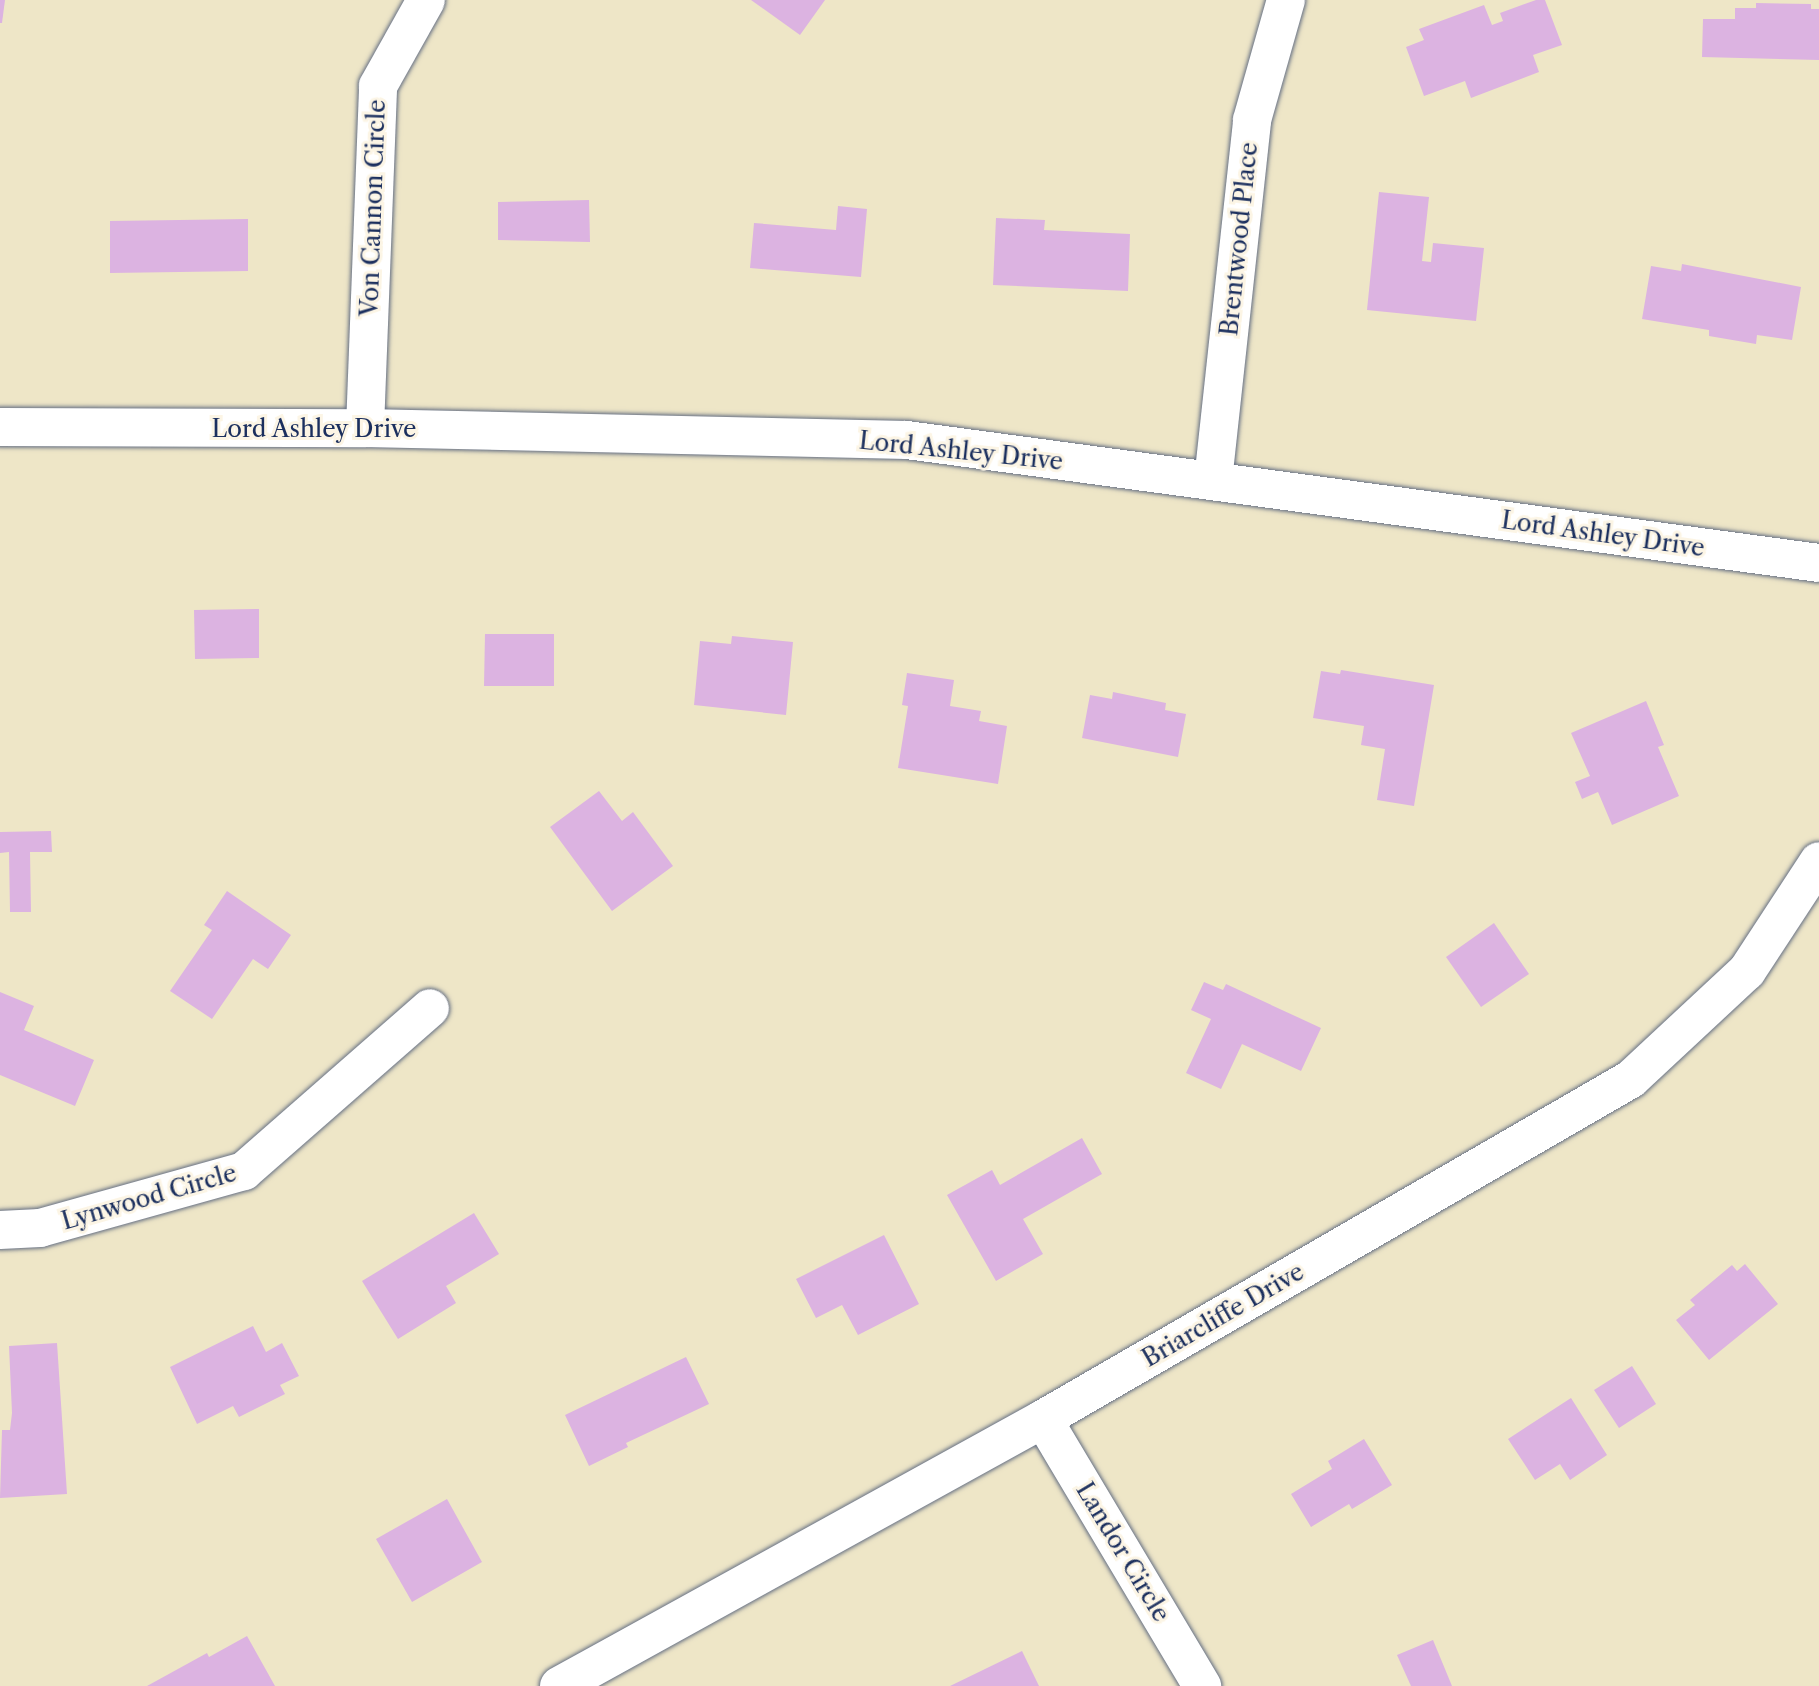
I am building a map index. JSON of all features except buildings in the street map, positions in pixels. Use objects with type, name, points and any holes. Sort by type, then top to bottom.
[{"type":"street","name":"Von Cannon Circle","points":[[365,428],[378,86],[426,0]]},
{"type":"street","name":"Brentwood Place","points":[[1213,481],[1252,120],[1286,0]]},
{"type":"street","name":"Lord Ashley Drive","points":[[0,427],[365,428],[907,440],[1819,563]]},
{"type":"street","name":"Briarcliffe Drive","points":[[559,1686],[1043,1419],[1631,1079],[1747,971],[1819,861]]},
{"type":"street","name":"Lynwood Circle","points":[[0,1230],[40,1228],[244,1171],[430,1008]]},
{"type":"street","name":"Landor Circle","points":[[1043,1419],[1202,1686]]}]
